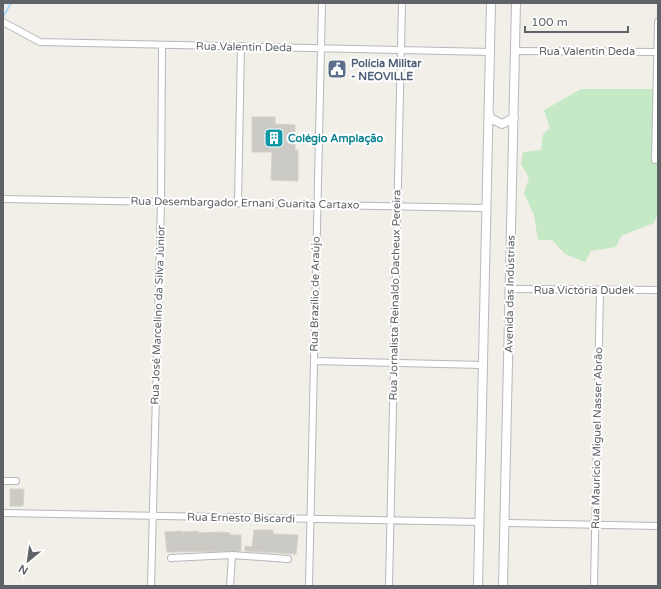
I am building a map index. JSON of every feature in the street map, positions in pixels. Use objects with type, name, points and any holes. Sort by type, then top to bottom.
[{"type":"main road","points":[[478,586],[491,3]]},
{"type":"main road","name":"Avenida das Indústrias","points":[[503,586],[516,3]]},
{"type":"main road","points":[[488,112],[490,118],[496,122],[508,123],[514,118]]},
{"type":"street","name":"Rua Brazílio de Araújo","points":[[309,586],[322,3]]},
{"type":"street","name":"Rua Jornalista Reinaldo Dacheux Pereira","points":[[389,586],[402,3]]},
{"type":"street","points":[[655,160],[658,22]]},
{"type":"street","name":"Rua Valentin Deda","points":[[5,24],[40,42],[490,52]]},
{"type":"street","name":"Rua José Marcelino da Silva Júnior","points":[[151,586],[161,202],[162,45]]},
{"type":"street","points":[[238,203],[241,46]]},
{"type":"street","name":"Rua Valentin Deda","points":[[515,51],[658,52]]},
{"type":"street","name":"Rua Desembargador Ernani Guarita Cartaxo","points":[[3,199],[486,208]]},
{"type":"street","name":"Rua Victória Dudek","points":[[510,289],[658,290]]},
{"type":"street","name":"Rua Maurício Miguel Nasser Abrão","points":[[594,586],[600,290]]},
{"type":"street","points":[[314,362],[483,365]]},
{"type":"street","points":[[4,480],[16,481]]},
{"type":"street","name":"Rua Ernesto Biscardi","points":[[3,513],[480,522]]},
{"type":"street","points":[[505,523],[658,526]]},
{"type":"street","points":[[230,586],[232,554]]},
{"type":"street","points":[[171,558],[232,554],[288,559]]},
{"type":"green space","points":[[581,89],[658,89],[658,213],[654,223],[621,236],[616,247],[591,251],[585,262],[565,254],[552,240],[538,240],[534,215],[524,193],[529,178],[521,164],[523,152],[541,150],[543,134],[550,128],[544,110]]},
{"type":"building","name":"Colégio Amplação","points":[[252,117],[275,117],[275,124],[295,125],[295,150],[298,150],[298,181],[271,180],[272,152],[252,152]]},
{"type":"building","points":[[10,489],[24,489],[23,506],[10,506]]},
{"type":"building","points":[[254,530],[273,530],[273,534],[298,535],[296,554],[245,551],[245,546],[252,547]]},
{"type":"building","points":[[198,531],[198,533],[219,532],[230,533],[230,535],[241,535],[241,551],[167,552],[165,532]]},
{"type":"waterway","points":[[3,17],[11,3]]},
{"type":"place","name":"Polícia Militar - NEOVILLE","points":[[337,69]]},
{"type":"place","name":"Colégio Amplação","points":[[274,138]]}]
